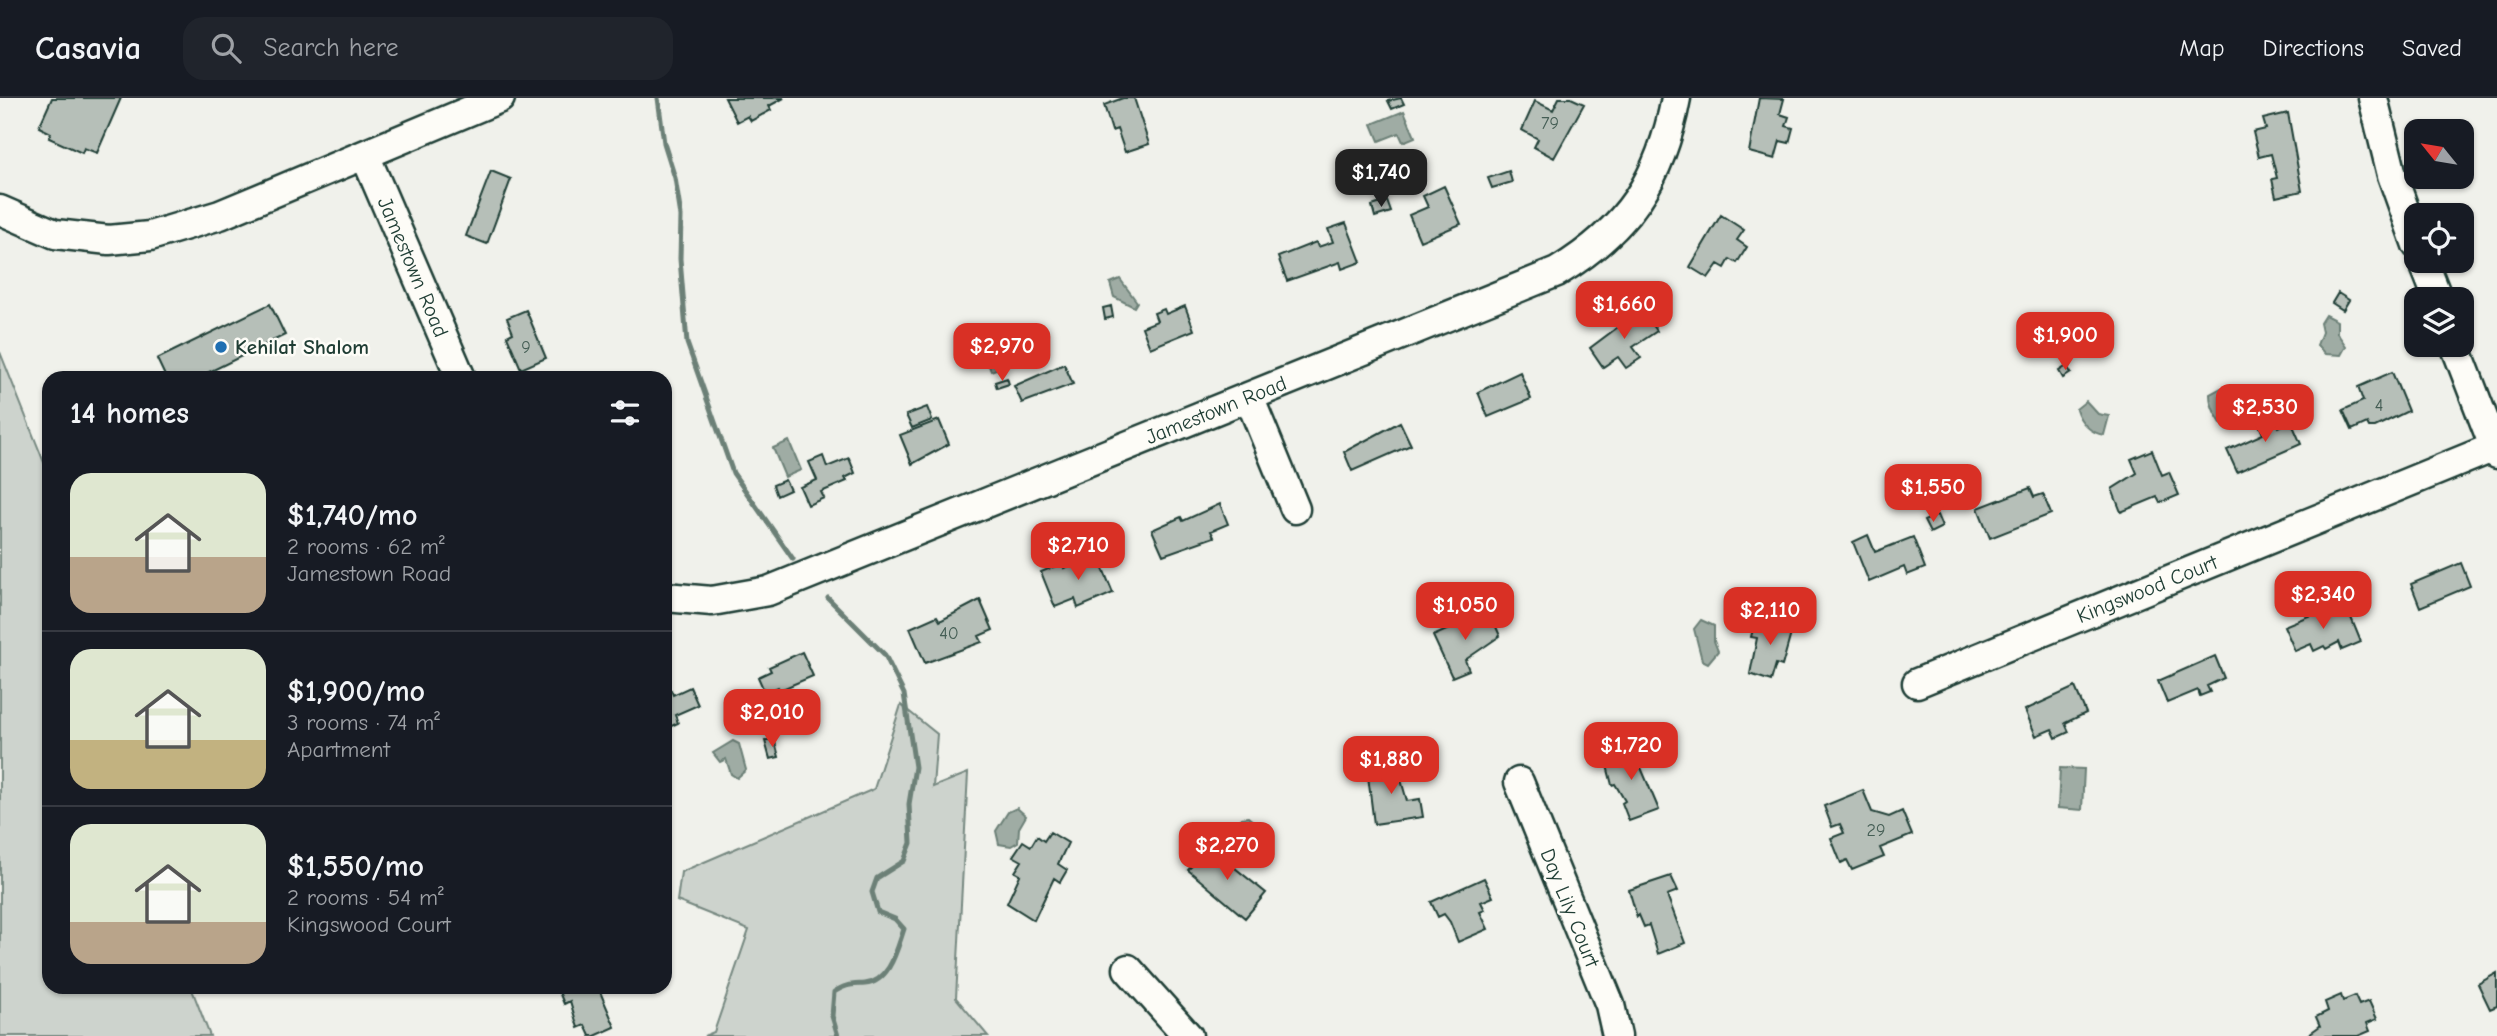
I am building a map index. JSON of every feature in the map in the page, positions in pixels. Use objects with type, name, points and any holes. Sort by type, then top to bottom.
[{"type":"street","points":[[0,210],[55,234],[109,240],[150,236],[220,215],[499,98]]},
{"type":"street","name":"Jamestown Road","points":[[672,598],[712,601],[768,591],[1557,272],[1583,256],[1629,213],[1645,188],[1669,133],[1676,98]]},
{"type":"street","points":[[2373,98],[2392,175],[2404,209]]},
{"type":"street","name":"Jamestown Road","points":[[365,155],[458,371]]},
{"type":"street","points":[[2460,357],[2496,449]]},
{"type":"street","points":[[1249,397],[1296,509]]},
{"type":"street","name":"Kingswood Court","points":[[1917,682],[2496,449]]},
{"type":"street","name":"Day Lily Court","points":[[1519,782],[1610,1005],[1617,1036]]},
{"type":"street","points":[[1128,968],[1188,1036]]},
{"type":"shaded area","points":[[1404,111],[1415,137],[1403,142],[1399,133],[1379,141],[1372,124]]},
{"type":"shaded area","points":[[1120,279],[1137,302],[1134,307],[1114,297],[1110,283]]},
{"type":"shaded area","points":[[2325,315],[2337,321],[2337,333],[2346,346],[2341,355],[2325,354],[2317,345],[2322,332],[2320,323]]},
{"type":"shaded area","points":[[994,340],[1004,366],[991,371],[981,345]]},
{"type":"shaded area","points":[[0,352],[42,457],[42,994],[194,994],[210,1036],[0,1036]]},
{"type":"shaded area","points":[[2221,388],[2226,390],[2237,415],[2235,425],[2227,430],[2215,414],[2210,399],[2210,394]]},
{"type":"shaded area","points":[[2086,401],[2098,414],[2109,416],[2104,435],[2090,429],[2080,418],[2076,409]]},
{"type":"shaded area","points":[[789,441],[801,470],[785,477],[773,448]]},
{"type":"shaded area","points":[[1701,620],[1714,626],[1714,641],[1718,651],[1708,663],[1702,660],[1694,629]]},
{"type":"shaded area","points":[[901,705],[937,734],[933,787],[968,773],[956,998],[988,1036],[704,1036],[714,1032],[749,930],[677,901],[681,872],[874,789]]},
{"type":"shaded area","points":[[733,741],[739,744],[746,770],[737,778],[731,774],[726,759],[720,762],[713,753]]},
{"type":"shaded area","points":[[2060,768],[2084,769],[2082,810],[2058,808]]},
{"type":"shaded area","points":[[1017,808],[1026,816],[1019,828],[1018,842],[1011,846],[999,844],[996,831],[1008,812]]},
{"type":"shaded area","points":[[1248,817],[1264,830],[1264,837],[1259,843],[1252,843],[1237,830],[1236,824],[1241,818]]},
{"type":"building","points":[[52,98],[121,98],[97,153],[84,148],[82,153],[49,138],[51,133],[39,127]]},
{"type":"building","points":[[725,98],[784,98],[769,106],[771,110],[751,121],[748,116],[737,122]]},
{"type":"building","points":[[1123,98],[1134,98],[1149,144],[1125,152],[1117,129],[1112,131],[1104,105]]},
{"type":"building","points":[[1401,98],[1404,104],[1392,109],[1388,101]]},
{"type":"building","points":[[1559,98],[1571,98],[1584,104],[1554,158],[1534,147],[1538,139],[1522,130],[1535,101],[1553,110]]},
{"type":"building","points":[[1759,98],[1784,99],[1780,114],[1789,117],[1786,126],[1793,128],[1789,143],[1780,141],[1775,159],[1749,152]]},
{"type":"building","points":[[2288,113],[2302,191],[2276,197],[2272,179],[2277,178],[2271,154],[2259,157],[2253,132],[2266,129],[2263,119]]},
{"type":"building","points":[[491,171],[511,179],[487,244],[466,236]]},
{"type":"building","points":[[1509,171],[1512,182],[1492,188],[1488,178]]},
{"type":"building","points":[[1444,186],[1461,224],[1420,241],[1409,215],[1428,207],[1423,196]]},
{"type":"building","points":[[1387,201],[1391,212],[1375,217],[1372,206]]},
{"type":"building","points":[[1721,215],[1744,230],[1737,240],[1747,247],[1737,263],[1730,259],[1725,268],[1718,264],[1708,278],[1690,267]]},
{"type":"building","points":[[1346,223],[1361,262],[1342,269],[1340,262],[1287,281],[1278,257],[1316,242],[1318,247],[1333,242],[1328,229]]},
{"type":"building","points":[[2338,293],[2349,300],[2343,310],[2332,303]]},
{"type":"building","name":"Kehilat Shalom","points":[[270,304],[285,335],[211,371],[163,371],[157,359]]},
{"type":"building","points":[[1111,306],[1113,317],[1105,319],[1103,308]]},
{"type":"building","points":[[1185,306],[1194,330],[1150,348],[1142,327],[1157,321],[1154,313],[1164,309],[1166,314]]},
{"type":"building","points":[[1642,309],[1657,331],[1633,347],[1641,358],[1626,368],[1618,357],[1603,367],[1590,348]]},
{"type":"building","points":[[526,310],[546,358],[521,369],[507,336],[513,333],[507,318]]},
{"type":"building","points":[[1064,364],[1073,384],[1022,403],[1014,386]]},
{"type":"building","points":[[2067,366],[2071,373],[2063,378],[2059,371]]},
{"type":"building","points":[[1520,372],[1531,399],[1488,417],[1478,392]]},
{"type":"building","points":[[2392,372],[2408,411],[2375,427],[2369,427],[2367,423],[2352,430],[2343,410],[2363,401],[2358,387]]},
{"type":"building","points":[[1007,378],[1009,384],[997,388],[995,382]]},
{"type":"building","points":[[927,407],[932,420],[912,428],[906,415]]},
{"type":"building","points":[[2273,415],[2278,427],[2291,421],[2301,444],[2237,472],[2227,450],[2263,434],[2258,422]]},
{"type":"building","points":[[939,420],[949,444],[912,464],[900,435]]},
{"type":"building","points":[[1400,422],[1411,445],[1352,471],[1344,452]]},
{"type":"building","points":[[2152,450],[2162,475],[2169,472],[2179,495],[2160,503],[2157,497],[2121,512],[2112,489],[2137,473],[2131,459]]},
{"type":"building","points":[[823,456],[827,467],[849,458],[855,473],[845,478],[847,481],[821,492],[824,498],[808,505],[800,487],[817,480],[809,462]]},
{"type":"building","points":[[785,480],[790,490],[777,496],[773,485]]},
{"type":"building","points":[[2030,488],[2034,497],[2043,494],[2051,514],[1990,538],[1978,508]]},
{"type":"building","points":[[1220,504],[1228,524],[1211,531],[1214,537],[1163,555],[1152,530],[1181,517],[1183,521]]},
{"type":"building","points":[[1937,515],[1942,527],[1930,533],[1924,521]]},
{"type":"building","points":[[1868,535],[1875,552],[1913,537],[1925,568],[1907,575],[1904,567],[1869,582],[1853,542]]},
{"type":"building","points":[[1097,554],[1113,593],[1078,608],[1075,599],[1055,607],[1041,572],[1063,563],[1064,568]]},
{"type":"building","points":[[2461,563],[2470,586],[2420,607],[2411,584]]},
{"type":"building","points":[[980,600],[993,630],[979,636],[982,642],[925,663],[910,628],[937,616],[940,621]]},
{"type":"building","points":[[2335,605],[2341,618],[2350,615],[2361,642],[2342,650],[2339,642],[2326,649],[2324,646],[2314,651],[2311,644],[2295,651],[2284,626]]},
{"type":"building","points":[[1491,615],[1500,636],[1465,660],[1469,670],[1452,677],[1433,636],[1478,616],[1479,620]]},
{"type":"building","points":[[1770,616],[1794,623],[1782,666],[1776,664],[1771,681],[1750,674],[1757,638],[1751,637],[1754,625],[1766,629]]},
{"type":"building","points":[[802,652],[813,676],[780,690],[778,687],[765,693],[758,677],[771,671],[769,667]]},
{"type":"building","points":[[2215,656],[2224,678],[2207,686],[2210,692],[2200,696],[2198,690],[2167,703],[2158,681]]},
{"type":"building","points":[[690,687],[698,705],[675,715],[678,723],[672,726],[672,692],[673,695]]},
{"type":"building","points":[[2075,687],[2086,713],[2065,723],[2069,732],[2056,738],[2052,729],[2036,736],[2025,710]]},
{"type":"building","points":[[774,738],[779,757],[770,759],[765,741]]},
{"type":"building","points":[[1631,744],[1659,810],[1629,821],[1622,803],[1625,801],[1615,784],[1612,785],[1604,754]]},
{"type":"building","points":[[1396,762],[1407,801],[1420,799],[1423,817],[1374,824],[1368,776],[1372,776],[1371,765]]},
{"type":"building","points":[[1863,790],[1872,812],[1889,817],[1902,811],[1912,835],[1880,848],[1884,857],[1852,870],[1847,860],[1841,863],[1831,838],[1844,833],[1840,824],[1832,827],[1824,806]]},
{"type":"building","points":[[1050,832],[1068,843],[1058,864],[1067,870],[1060,882],[1054,878],[1034,920],[1007,903],[1020,875],[1015,872],[1022,861],[1013,856],[1023,841],[1031,846],[1037,836],[1044,841]]},
{"type":"building","points":[[1209,847],[1266,893],[1245,918],[1188,870]]},
{"type":"building","points":[[1671,876],[1678,891],[1667,895],[1685,943],[1658,954],[1649,925],[1644,927],[1639,915],[1637,917],[1629,890]]},
{"type":"building","points":[[1484,878],[1493,897],[1481,902],[1485,910],[1480,912],[1488,929],[1458,942],[1450,922],[1444,914],[1438,917],[1431,902]]},
{"type":"building","points":[[2497,973],[2497,1006],[2490,1009],[2478,984]]},
{"type":"building","points":[[560,994],[601,994],[615,1027],[590,1036],[585,1025],[578,1028],[570,1001],[564,1004]]},
{"type":"building","points":[[2341,995],[2343,1001],[2355,996],[2359,1005],[2369,1001],[2377,1019],[2367,1023],[2370,1031],[2358,1036],[2306,1036],[2320,1026],[2316,1017],[2328,1011],[2325,1002]]},
{"type":"waterway","points":[[658,98],[664,143],[675,178],[681,216],[680,259],[687,343],[733,473],[793,559]]},
{"type":"waterway","points":[[828,598],[885,655],[904,694],[915,767],[909,804],[911,843],[904,861],[877,878],[872,892],[878,912],[895,919],[904,929],[895,955],[881,977],[874,982],[845,986],[834,992],[832,1016],[838,1036]]},
{"type":"place","name":"Kehilat Shalom","points":[[221,347]]}]
